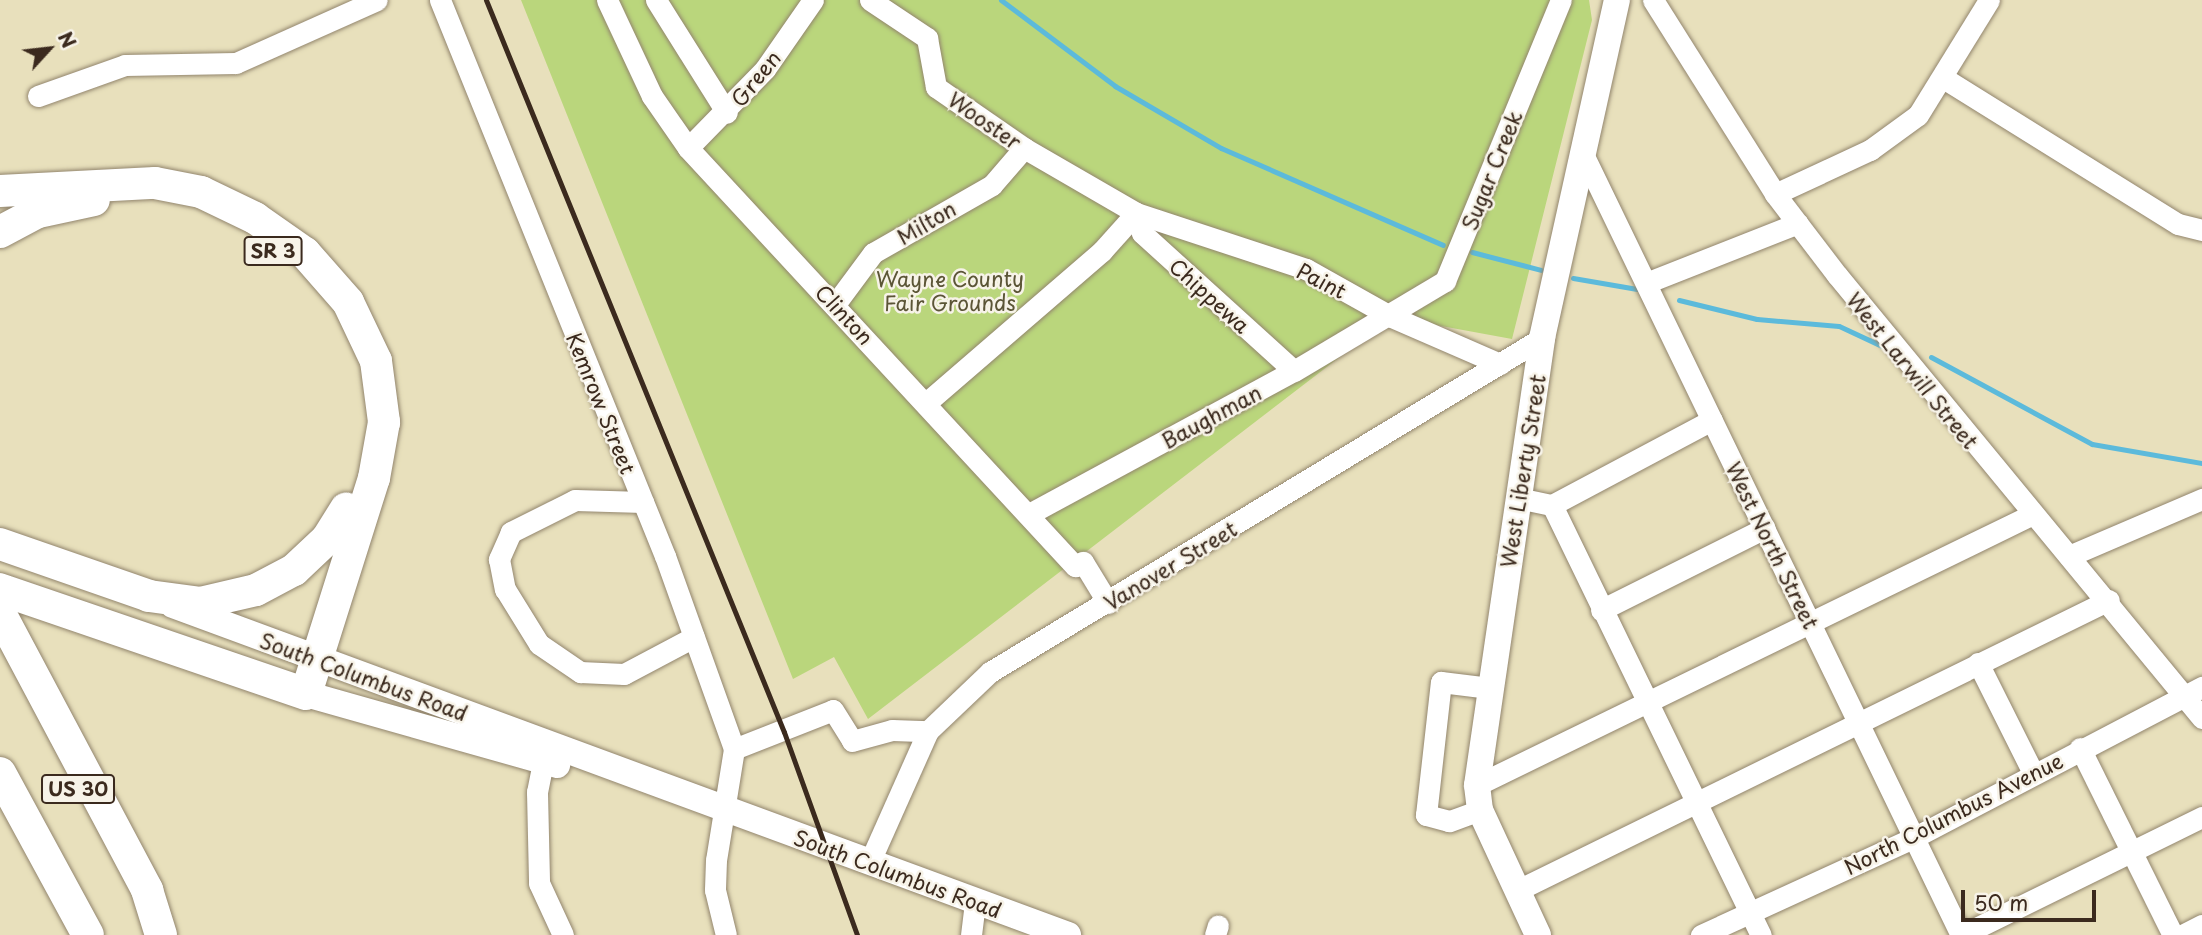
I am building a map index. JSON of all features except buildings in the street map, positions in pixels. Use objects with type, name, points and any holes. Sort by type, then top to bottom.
[{"type":"highway","points":[[0,191],[127,181],[201,192],[289,241],[348,302],[376,360],[383,441],[298,692]]},
{"type":"highway","name":"SR 3","points":[[0,232],[62,205],[141,200],[212,217],[289,263],[333,312],[360,373],[364,447],[346,509],[311,556],[256,590],[200,603],[149,596]]},
{"type":"highway","points":[[309,656],[346,509]]},
{"type":"highway","name":"South Columbus Road","points":[[0,544],[149,596]]},
{"type":"highway","name":"South Columbus Road","points":[[0,589],[298,692]]},
{"type":"highway","points":[[0,613],[146,890],[161,935]]},
{"type":"highway","name":"US 30","points":[[0,643],[155,935]]},
{"type":"highway","name":"US 30","points":[[0,773],[88,935]]},
{"type":"main road","name":"West Liberty Street","points":[[1479,798],[1490,688],[1542,338],[1617,0]]},
{"type":"main road","name":"South Columbus Road","points":[[149,596],[309,656],[545,753]]},
{"type":"main road","name":"South Columbus Road","points":[[298,692],[545,753],[871,859],[1068,935]]},
{"type":"main road","points":[[1479,798],[1538,935]]},
{"type":"street","points":[[38,96],[125,65],[236,63],[377,0]]},
{"type":"street","name":"Kemrow Street","points":[[440,0],[643,502],[734,749],[715,890],[726,935]]},
{"type":"street","name":"Clinton","points":[[607,0],[652,96],[688,148],[836,303],[1075,566],[1083,562],[1108,603]]},
{"type":"street","points":[[656,0],[726,113]]},
{"type":"street","name":"Green","points":[[688,148],[726,113],[813,0]]},
{"type":"street","name":"Wooster","points":[[870,0],[927,38],[936,87],[1024,148],[1136,213]]},
{"type":"street","name":"Sugar Creek","points":[[1392,317],[1445,281],[1561,0]]},
{"type":"street","name":"West Larwill Street","points":[[1653,0],[1775,194],[2031,515],[2193,691],[2202,718]]},
{"type":"street","points":[[1775,194],[1870,150],[1918,115],[1945,79],[1966,31],[1989,0]]},
{"type":"street","points":[[1945,79],[2178,224],[2202,230]]},
{"type":"street","name":"Milton","points":[[836,303],[873,254],[992,185],[1024,148]]},
{"type":"street","name":"West North Street","points":[[1584,156],[1961,935]]},
{"type":"street","points":[[926,403],[1102,251],[1136,213]]},
{"type":"street","name":"Paint","points":[[1136,213],[1306,269],[1392,317],[1500,364]]},
{"type":"street","name":"Chippewa","points":[[1136,213],[1142,233],[1294,371]]},
{"type":"street","points":[[1646,283],[1798,223]]},
{"type":"street","name":"Baughman","points":[[1029,514],[1392,317]]},
{"type":"street","name":"Vanover Street","points":[[871,859],[928,731],[990,672],[1542,338]]},
{"type":"street","points":[[1518,498],[1552,505],[1713,420]]},
{"type":"street","points":[[2069,556],[2202,499]]},
{"type":"street","points":[[643,502],[575,500],[511,532],[499,559],[505,589],[539,644],[580,672],[624,674],[694,637]]},
{"type":"street","points":[[1552,505],[1645,705],[1761,935]]},
{"type":"street","points":[[1490,688],[1441,682],[1426,815],[1449,821],[1479,798],[1645,705],[2031,515]]},
{"type":"street","points":[[1601,610],[1765,528]]},
{"type":"street","points":[[1518,890],[1694,799],[2109,600]]},
{"type":"street","points":[[1978,663],[2033,773]]},
{"type":"street","name":"North Columbus Avenue","points":[[1701,935],[1914,837],[2193,691]]},
{"type":"street","points":[[734,749],[833,710],[852,741],[892,730],[928,731]]},
{"type":"street","points":[[2080,748],[2173,935]]},
{"type":"street","points":[[545,753],[539,883],[563,935]]},
{"type":"street","points":[[1961,935],[2202,817]]},
{"type":"street","points":[[971,935],[975,901]]},
{"type":"street","points":[[2182,935],[2202,925]]},
{"type":"green space","name":"Wayne County Fair Grounds","points":[[521,0],[1589,0],[1592,20],[1512,339],[1392,317],[868,719],[834,657],[793,679]]},
{"type":"waterway","points":[[1001,0],[1115,86],[1221,148],[1443,245]]},
{"type":"waterway","points":[[1472,252],[1541,270]]},
{"type":"waterway","points":[[1573,278],[1637,289]]},
{"type":"waterway","points":[[1679,300],[1757,319],[1839,326],[1884,347]]},
{"type":"waterway","points":[[1931,357],[2092,444],[2202,463]]},
{"type":"railway","points":[[486,0],[784,732],[857,935]]}]
